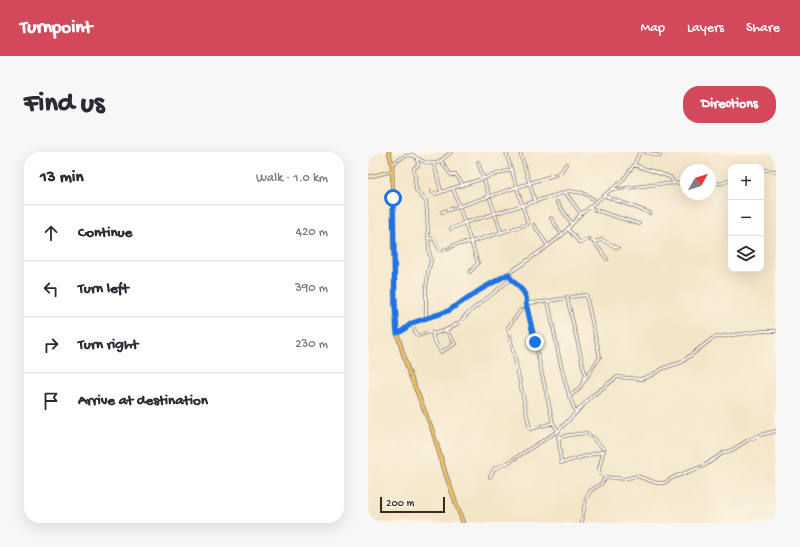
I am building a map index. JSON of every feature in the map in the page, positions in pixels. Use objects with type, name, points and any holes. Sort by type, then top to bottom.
[{"type":"main road","points":[[389,152],[392,164],[397,333],[408,370],[432,429],[463,523]]},
{"type":"main road","points":[[368,177],[392,171]]},
{"type":"street","points":[[392,164],[405,156],[413,155],[415,152]]},
{"type":"street","points":[[413,155],[417,159],[434,164],[441,161],[451,152]]},
{"type":"street","points":[[429,238],[434,239],[440,250],[448,249],[454,245],[471,242],[528,224],[510,170],[506,152]]},
{"type":"street","points":[[520,152],[535,202]]},
{"type":"street","points":[[397,333],[412,323],[448,311],[508,274],[548,246],[562,235],[596,200],[605,196],[622,181],[634,165],[640,152]]},
{"type":"street","points":[[646,152],[660,156]]},
{"type":"street","points":[[417,159],[418,164],[414,168],[416,190],[426,201],[429,238],[428,251],[431,261],[426,289],[426,318]]},
{"type":"street","points":[[441,161],[451,175],[456,175],[463,185]]},
{"type":"street","points":[[478,162],[501,232]]},
{"type":"street","points":[[434,164],[441,191]]},
{"type":"street","points":[[442,212],[557,174],[561,172],[566,164]]},
{"type":"street","points":[[634,165],[670,177],[674,183]]},
{"type":"street","points":[[432,192],[436,194],[441,191],[510,170]]},
{"type":"street","points":[[764,170],[776,171]]},
{"type":"street","points":[[716,184],[728,180]]},
{"type":"street","points":[[613,189],[619,190],[680,183]]},
{"type":"street","points":[[453,188],[478,263],[470,272]]},
{"type":"street","points":[[451,229],[464,223],[569,191],[583,193],[596,200]]},
{"type":"street","points":[[565,192],[581,214]]},
{"type":"street","points":[[605,196],[650,213]]},
{"type":"street","points":[[557,202],[572,225]]},
{"type":"street","points":[[590,206],[595,210],[639,224]]},
{"type":"street","points":[[551,218],[562,235]]},
{"type":"street","points":[[534,225],[548,246]]},
{"type":"street","points":[[568,228],[580,243],[589,239],[594,242],[607,259]]},
{"type":"street","points":[[594,242],[602,240],[618,248]]},
{"type":"street","points":[[508,274],[525,293],[527,298],[526,303],[553,423],[558,431],[561,462],[604,451]]},
{"type":"street","points":[[412,323],[417,336],[430,332],[433,334],[446,330],[460,322],[467,314],[511,279]]},
{"type":"street","points":[[526,303],[539,303],[567,297],[586,295],[600,357],[578,390],[569,397]]},
{"type":"street","points":[[567,297],[585,374],[582,384]]},
{"type":"street","points":[[548,301],[564,380],[576,413]]},
{"type":"street","points":[[526,303],[508,328],[521,390],[530,428],[553,423]]},
{"type":"street","points":[[433,334],[441,352],[455,344],[446,330]]},
{"type":"street","points":[[490,477],[494,469],[509,462],[558,431],[592,396],[617,377],[641,378],[652,375],[664,368],[682,362],[713,338],[718,336],[763,330],[776,331]]},
{"type":"street","points":[[558,438],[587,432],[604,449],[599,469],[600,474],[606,477],[624,479],[637,476],[657,483],[664,483],[674,477],[704,466],[723,453],[732,450],[748,440],[760,435],[776,432]]},
{"type":"street","points":[[582,523],[585,502],[590,491],[601,484],[606,477]]},
{"type":"route","points":[[393,198],[397,333],[412,323],[448,311],[508,274],[525,293],[527,298],[526,303],[535,342]]}]
